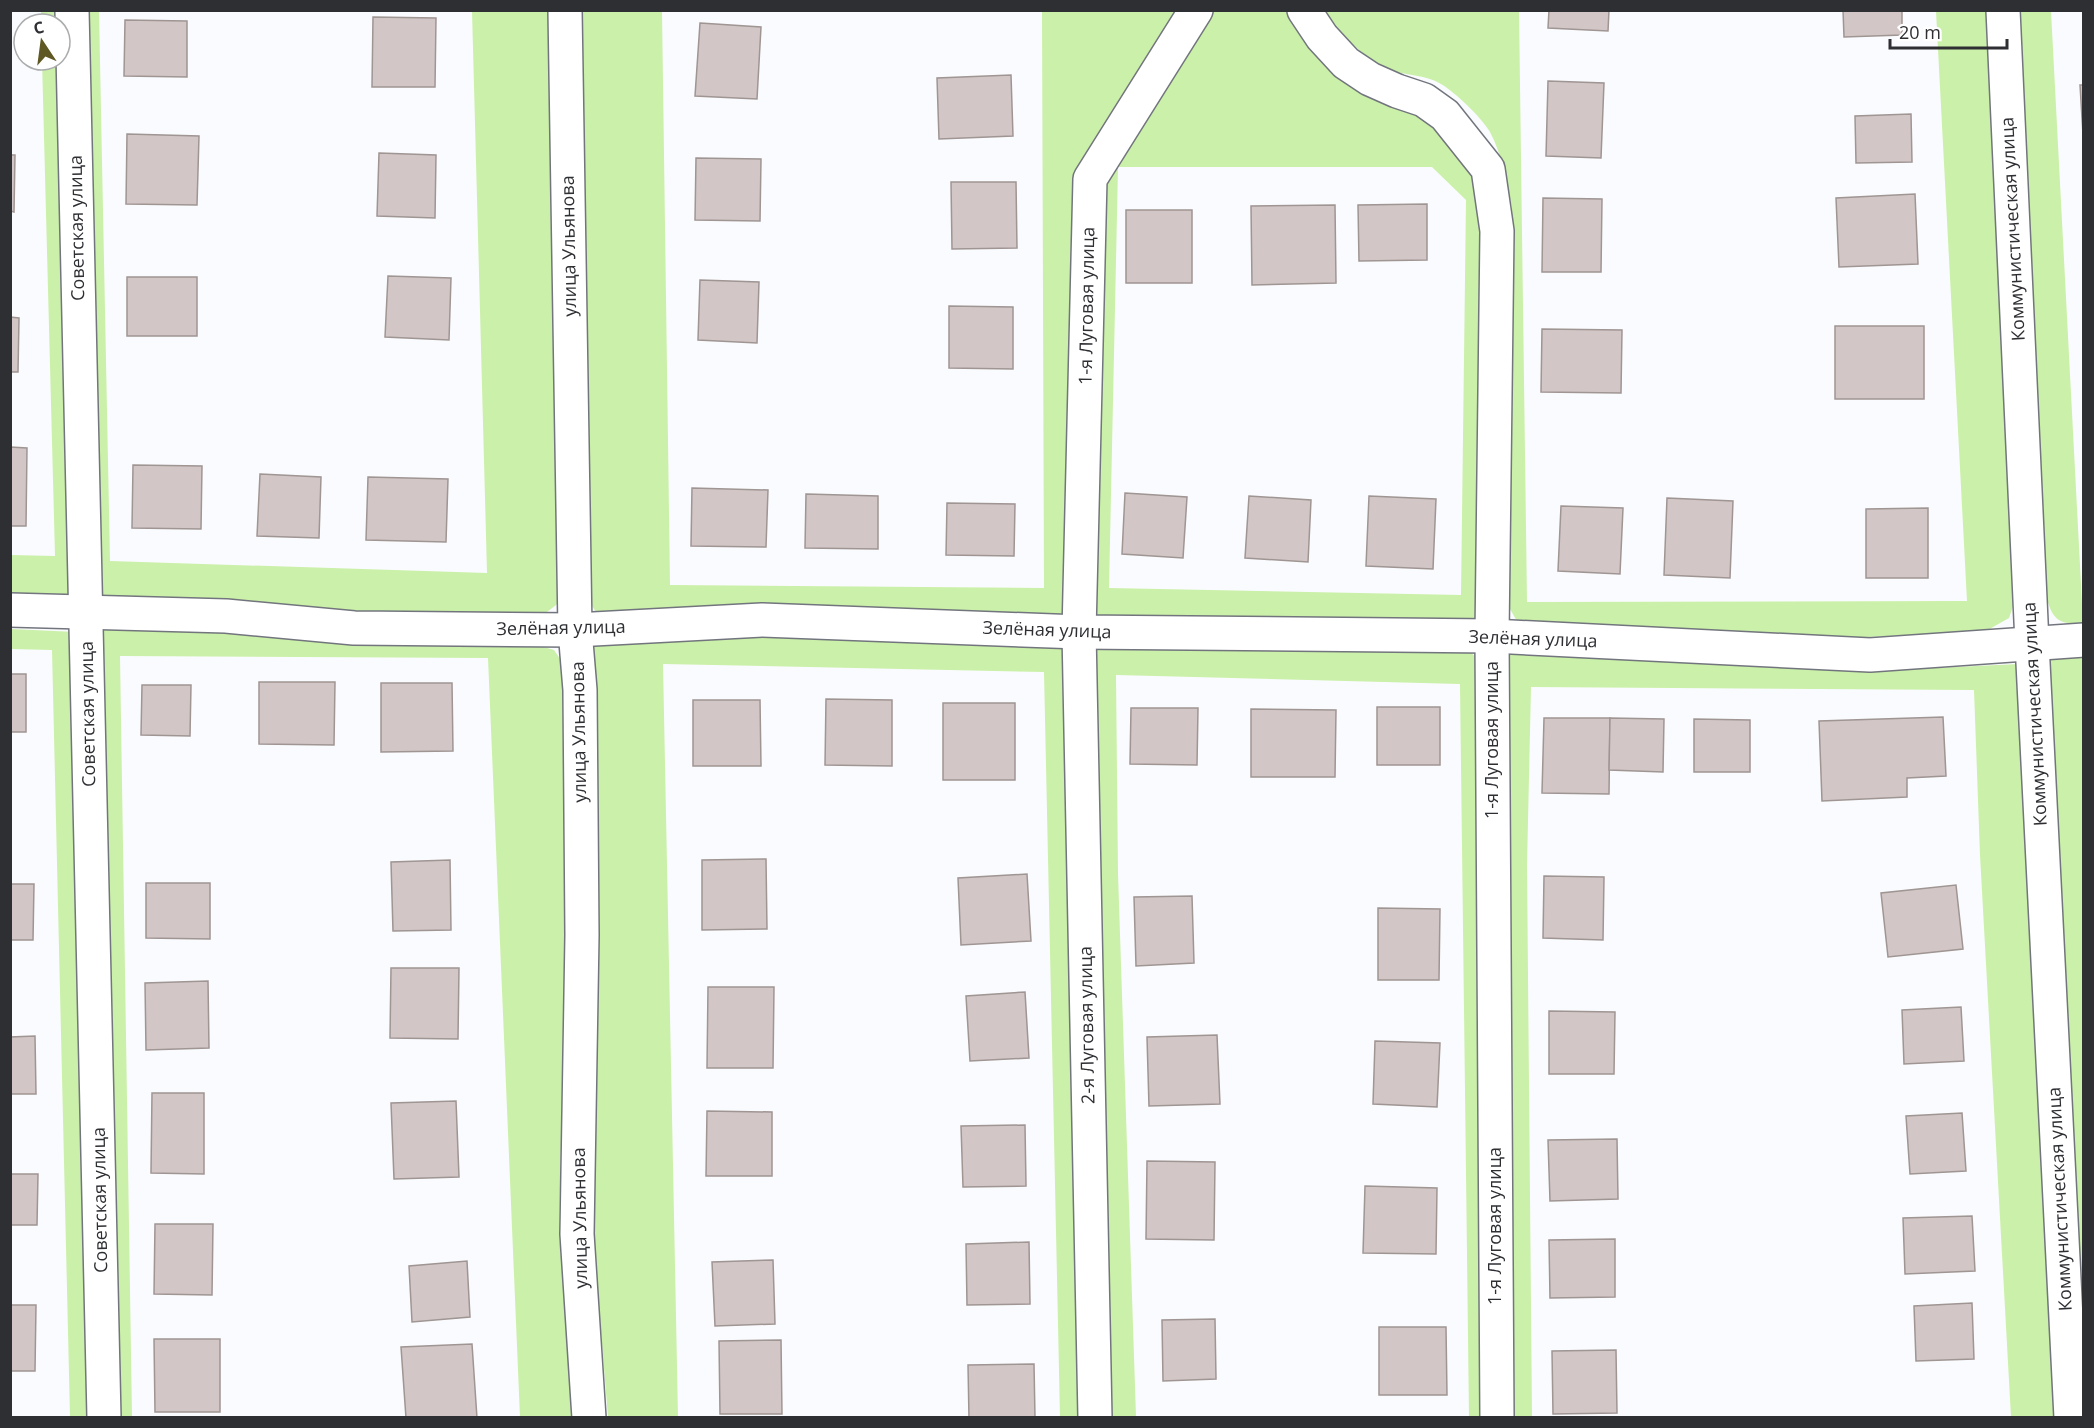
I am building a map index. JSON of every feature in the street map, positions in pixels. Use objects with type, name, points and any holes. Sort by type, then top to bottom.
[{"type":"street","name":"Советская улица","points":[[72,10],[104,1418]]},
{"type":"street","name":"улица Ульянова","points":[[565,10],[575,630],[580,690],[582,923],[577,1234],[589,1418]]},
{"type":"street","name":"1-я Луговая улица","points":[[1079,632],[1090,179],[1196,10]]},
{"type":"street","name":"1-я Луговая улица","points":[[1304,10],[1322,38],[1346,63],[1370,80],[1424,100],[1445,115],[1488,169],[1497,231],[1492,636],[1497,1418]]},
{"type":"street","name":"Коммунистическая улица","points":[[2003,10],[2071,1418]]},
{"type":"street","name":"Зелёная улица","points":[[10,610],[226,616],[354,628],[575,630],[762,620],[1079,632],[1492,636],[1870,656],[2084,640]]},
{"type":"street","name":"2-я Луговая улица","points":[[1079,632],[1095,1418]]},
{"type":"green space","points":[[83,11],[99,11],[110,561],[487,573],[472,11],[549,11],[560,602],[539,618],[357,614],[244,601],[96,601]]},
{"type":"green space","points":[[582,11],[662,11],[670,585],[1044,588],[1042,11],[1184,11],[1082,176],[1071,616],[598,615],[592,606]]},
{"type":"green space","points":[[1206,11],[1289,11],[1428,119],[1467,160],[1479,189],[1484,235],[1482,607],[1472,624],[1089,616],[1100,181]],"holes":[[[1118,167],[1432,167],[1466,200],[1461,595],[1109,588]]]},
{"type":"green space","points":[[1325,11],[1519,11],[1527,602],[1967,601],[1936,11],[1991,11],[2019,589],[2009,618],[1986,631],[1848,638],[1518,623],[1506,602],[1512,207],[1501,159],[1486,126],[1454,93],[1435,81],[1388,69],[1378,64],[1353,44]]},
{"type":"green space","points":[[2018,11],[2051,11],[2083,623],[2059,620],[2049,605],[2044,588]]},
{"type":"green space","points":[[42,72],[60,72],[72,600],[11,598],[10,555],[55,556]]},
{"type":"green space","points":[[98,627],[530,643],[554,650],[567,669],[566,925],[559,1232],[574,1417],[520,1417],[488,658],[120,656],[132,1417],[116,1417]]},
{"type":"green space","points":[[11,629],[76,632],[87,1417],[70,1417],[52,650],[11,649]]},
{"type":"green space","points":[[757,633],[1069,645],[1083,1417],[1060,1417],[1044,672],[663,664],[678,1417],[608,1417],[593,1233],[595,682],[593,646],[605,640]]},
{"type":"green space","points":[[1089,642],[1467,649],[1482,663],[1485,1417],[1469,1417],[1460,684],[1116,675],[1118,874],[1136,1417],[1107,1417]]},
{"type":"green space","points":[[1518,649],[1871,671],[2019,664],[2056,1417],[2011,1417],[1980,855],[1974,690],[1531,687],[1527,865],[1532,1417],[1511,1417],[1503,657]]},
{"type":"green space","points":[[2083,657],[2083,1343],[2045,660]]},
{"type":"building","points":[[1549,10],[1609,10],[1608,31],[1548,28]]},
{"type":"building","points":[[1843,10],[1902,10],[1902,35],[1844,37]]},
{"type":"building","points":[[373,17],[436,18],[435,87],[372,87]]},
{"type":"building","points":[[125,20],[187,21],[187,77],[124,76]]},
{"type":"building","points":[[700,23],[761,27],[757,99],[695,96]]},
{"type":"building","points":[[1011,75],[1013,136],[939,139],[937,78]]},
{"type":"building","points":[[1548,81],[1604,83],[1601,158],[1546,156]]},
{"type":"building","points":[[2080,85],[2084,85],[2084,151]]},
{"type":"building","points":[[1911,114],[1912,162],[1856,163],[1855,116]]},
{"type":"building","points":[[127,134],[199,136],[197,205],[126,204]]},
{"type":"building","points":[[379,153],[436,155],[435,218],[377,216]]},
{"type":"building","points":[[10,155],[15,155],[14,212],[10,211]]},
{"type":"building","points":[[696,158],[761,159],[760,221],[695,220]]},
{"type":"building","points":[[951,182],[1016,182],[1017,248],[952,249]]},
{"type":"building","points":[[1915,194],[1918,264],[1839,267],[1836,198]]},
{"type":"building","points":[[1543,198],[1602,199],[1601,272],[1542,272]]},
{"type":"building","points":[[1427,204],[1427,260],[1359,261],[1358,205]]},
{"type":"building","points":[[1335,205],[1336,283],[1252,285],[1251,206]]},
{"type":"building","points":[[1126,210],[1192,210],[1192,283],[1126,283]]},
{"type":"building","points":[[388,276],[451,278],[449,340],[385,337]]},
{"type":"building","points":[[127,277],[197,277],[197,336],[127,336]]},
{"type":"building","points":[[700,280],[759,282],[757,343],[698,340]]},
{"type":"building","points":[[949,306],[1013,307],[1013,369],[949,368]]},
{"type":"building","points":[[10,317],[19,318],[18,372],[10,372]]},
{"type":"building","points":[[1835,326],[1924,326],[1924,399],[1835,399]]},
{"type":"building","points":[[1542,329],[1622,330],[1621,393],[1541,392]]},
{"type":"building","points":[[10,447],[27,448],[26,526],[10,526]]},
{"type":"building","points":[[133,465],[202,466],[201,529],[132,528]]},
{"type":"building","points":[[260,474],[321,477],[319,538],[257,536]]},
{"type":"building","points":[[368,477],[448,479],[446,542],[366,540]]},
{"type":"building","points":[[692,488],[768,490],[766,547],[691,546]]},
{"type":"building","points":[[1125,493],[1187,497],[1183,558],[1122,554]]},
{"type":"building","points":[[806,494],[878,496],[878,549],[805,548]]},
{"type":"building","points":[[1249,496],[1311,500],[1308,562],[1245,558]]},
{"type":"building","points":[[1369,496],[1436,499],[1433,569],[1366,566]]},
{"type":"building","points":[[1667,498],[1733,501],[1730,578],[1664,575]]},
{"type":"building","points":[[947,503],[1015,504],[1014,556],[946,555]]},
{"type":"building","points":[[1561,506],[1623,508],[1620,574],[1558,571]]},
{"type":"building","points":[[1928,508],[1928,578],[1866,578],[1866,509]]},
{"type":"building","points":[[10,674],[26,674],[26,732],[10,732]]},
{"type":"building","points":[[259,682],[335,682],[334,745],[259,744]]},
{"type":"building","points":[[381,683],[452,683],[453,751],[381,752]]},
{"type":"building","points":[[142,685],[191,685],[190,736],[141,735]]},
{"type":"building","points":[[826,699],[892,700],[892,766],[825,765]]},
{"type":"building","points":[[693,700],[760,700],[761,766],[693,766]]},
{"type":"building","points":[[943,703],[1015,703],[1015,780],[943,780]]},
{"type":"building","points":[[1377,707],[1440,707],[1440,765],[1377,765]]},
{"type":"building","points":[[1131,708],[1198,708],[1197,765],[1130,764]]},
{"type":"building","points":[[1251,709],[1336,710],[1335,777],[1251,777]]},
{"type":"building","points":[[1943,717],[1946,776],[1907,778],[1907,797],[1822,801],[1819,721]]},
{"type":"building","points":[[1544,718],[1610,718],[1609,794],[1542,793]]},
{"type":"building","points":[[1610,718],[1664,719],[1663,772],[1609,770]]},
{"type":"building","points":[[1694,719],[1750,720],[1750,772],[1694,772]]},
{"type":"building","points":[[766,859],[767,929],[702,930],[702,860]]},
{"type":"building","points":[[450,860],[451,930],[393,931],[391,862]]},
{"type":"building","points":[[1027,874],[1031,941],[961,945],[958,878]]},
{"type":"building","points":[[1544,876],[1604,877],[1603,940],[1543,938]]},
{"type":"building","points":[[146,883],[210,883],[210,939],[146,938]]},
{"type":"building","points":[[10,884],[34,884],[33,940],[10,940]]},
{"type":"building","points":[[1956,885],[1963,949],[1888,957],[1881,893]]},
{"type":"building","points":[[1192,896],[1194,963],[1136,966],[1134,897]]},
{"type":"building","points":[[1378,908],[1440,909],[1439,980],[1378,980]]},
{"type":"building","points":[[391,968],[459,968],[458,1039],[390,1038]]},
{"type":"building","points":[[208,981],[209,1048],[146,1050],[145,983]]},
{"type":"building","points":[[708,987],[774,987],[773,1068],[707,1068]]},
{"type":"building","points":[[1025,992],[1029,1058],[970,1061],[966,996]]},
{"type":"building","points":[[1961,1007],[1964,1061],[1904,1064],[1902,1010]]},
{"type":"building","points":[[1549,1011],[1615,1012],[1614,1074],[1549,1074]]},
{"type":"building","points":[[1217,1035],[1220,1104],[1149,1106],[1147,1037]]},
{"type":"building","points":[[35,1036],[36,1094],[10,1094],[10,1037]]},
{"type":"building","points":[[1375,1041],[1440,1043],[1437,1107],[1373,1104]]},
{"type":"building","points":[[152,1093],[204,1093],[204,1174],[151,1173]]},
{"type":"building","points":[[456,1101],[459,1177],[394,1179],[391,1103]]},
{"type":"building","points":[[707,1111],[772,1112],[772,1176],[706,1176]]},
{"type":"building","points":[[1962,1113],[1966,1171],[1910,1174],[1906,1116]]},
{"type":"building","points":[[1025,1125],[1026,1186],[963,1187],[961,1126]]},
{"type":"building","points":[[1617,1139],[1618,1199],[1550,1201],[1548,1140]]},
{"type":"building","points":[[1147,1161],[1215,1162],[1214,1240],[1146,1239]]},
{"type":"building","points":[[10,1174],[38,1174],[37,1225],[10,1225]]},
{"type":"building","points":[[1365,1186],[1437,1188],[1436,1254],[1363,1253]]},
{"type":"building","points":[[1972,1216],[1975,1271],[1905,1274],[1903,1218]]},
{"type":"building","points":[[155,1224],[213,1224],[212,1295],[154,1294]]},
{"type":"building","points":[[1615,1239],[1615,1297],[1550,1298],[1549,1240]]},
{"type":"building","points":[[1029,1242],[1030,1304],[967,1305],[966,1244]]},
{"type":"building","points":[[773,1260],[775,1324],[715,1326],[712,1262]]},
{"type":"building","points":[[467,1261],[470,1317],[412,1322],[409,1266]]},
{"type":"building","points":[[1972,1303],[1974,1359],[1916,1361],[1914,1306]]},
{"type":"building","points":[[10,1305],[36,1305],[35,1371],[10,1371]]},
{"type":"building","points":[[1215,1319],[1216,1379],[1163,1381],[1162,1320]]},
{"type":"building","points":[[1379,1327],[1446,1327],[1447,1395],[1379,1395]]},
{"type":"building","points":[[154,1339],[220,1339],[220,1412],[155,1412]]},
{"type":"building","points":[[781,1340],[782,1414],[720,1414],[719,1341]]},
{"type":"building","points":[[472,1344],[477,1418],[406,1418],[401,1347]]},
{"type":"building","points":[[1616,1350],[1617,1413],[1553,1414],[1552,1351]]},
{"type":"building","points":[[1034,1364],[1035,1418],[969,1418],[968,1365]]}]
